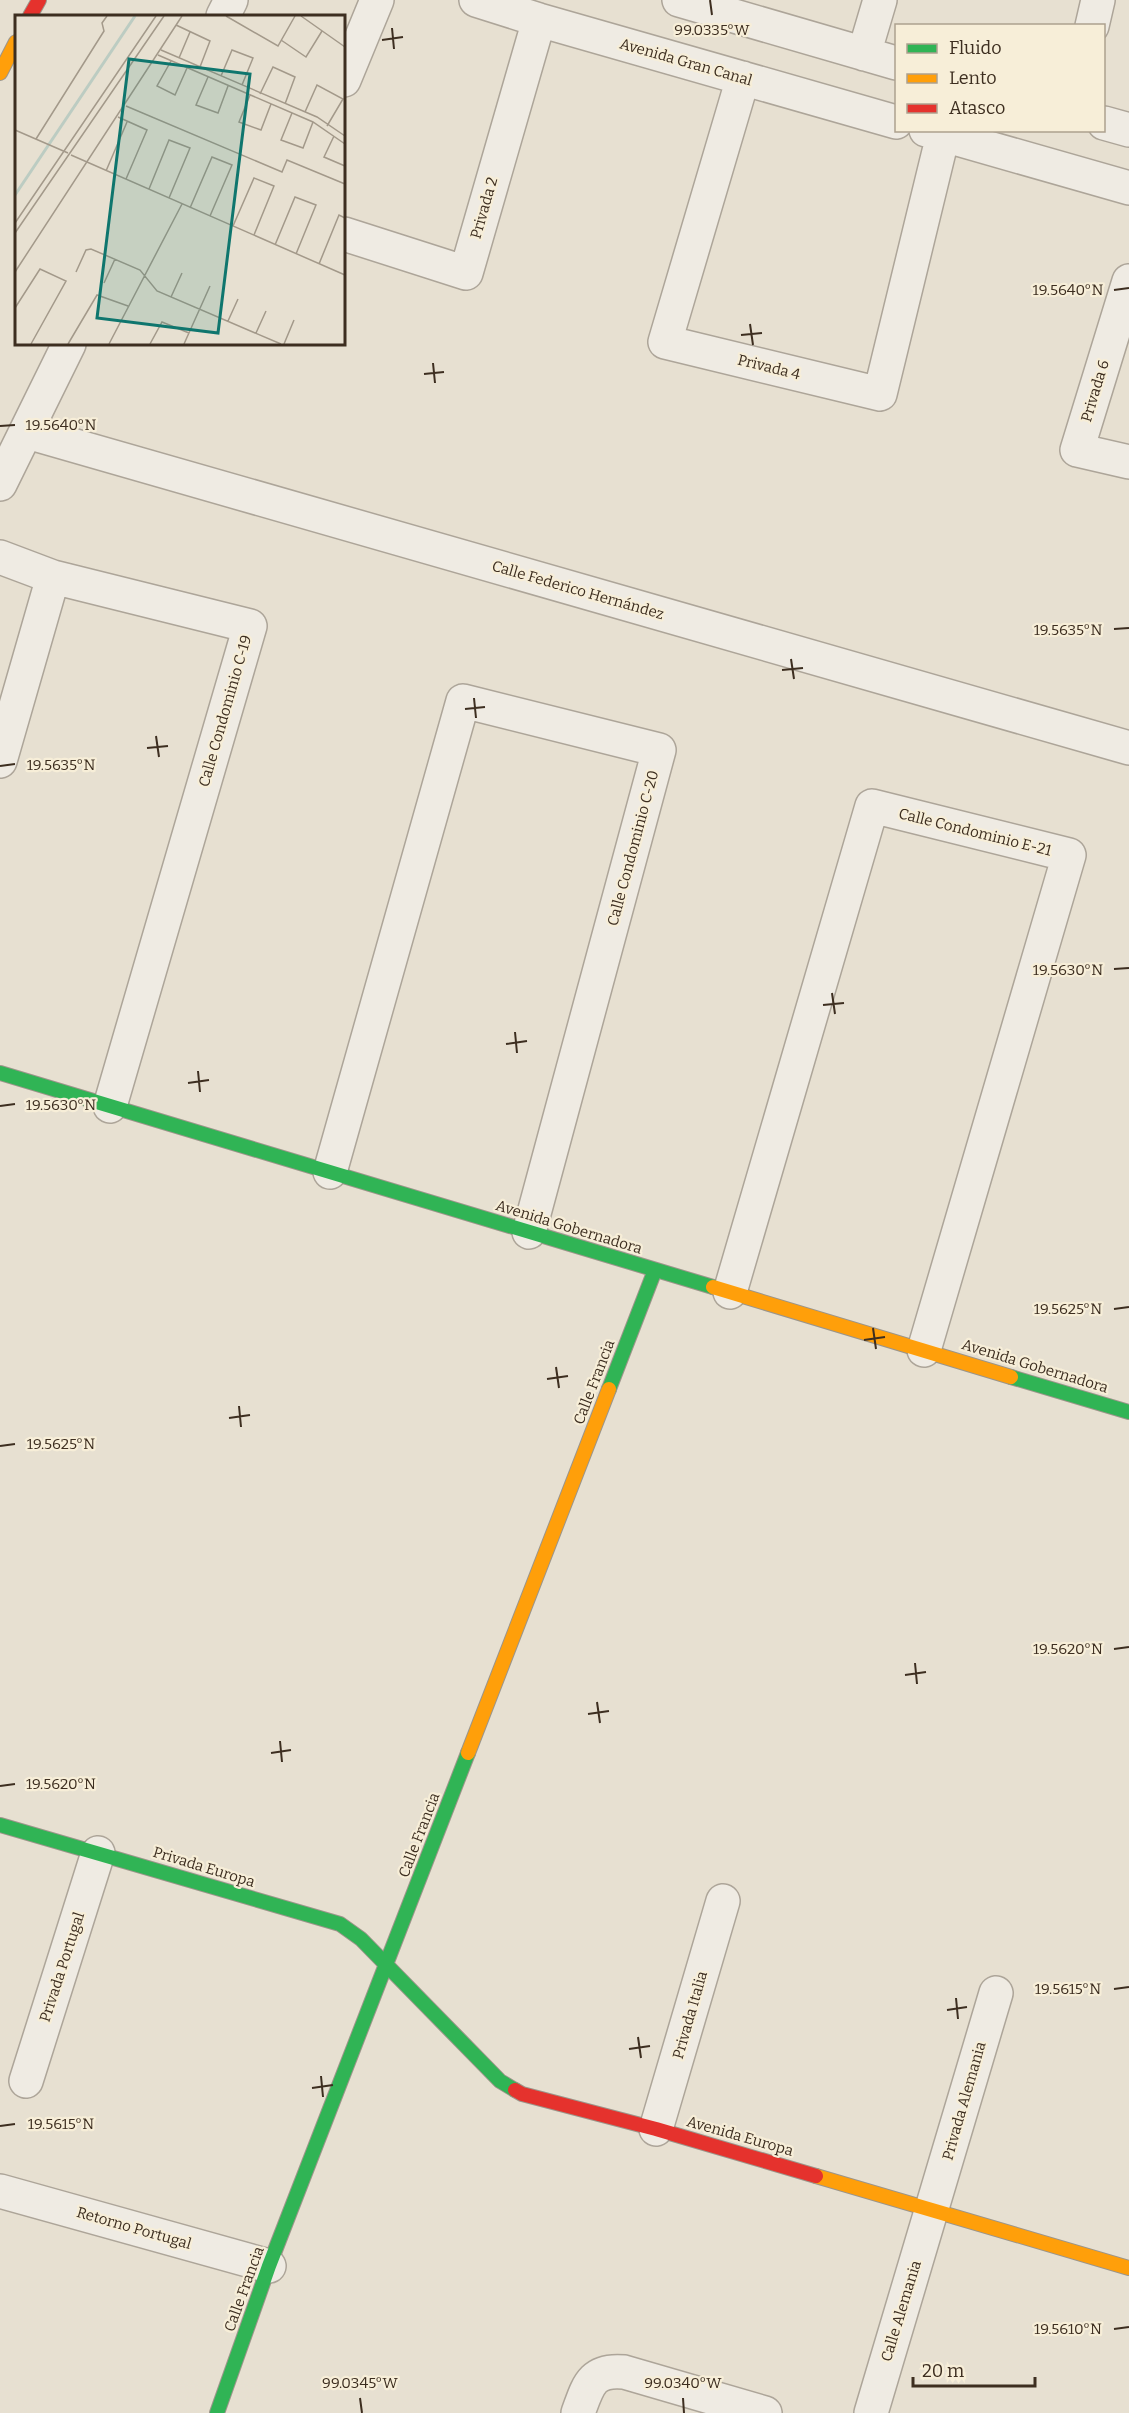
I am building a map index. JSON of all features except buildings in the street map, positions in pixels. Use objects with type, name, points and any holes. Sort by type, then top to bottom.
[{"type":"main road","points":[[31,15],[39,0]]},
{"type":"main road","points":[[0,73],[15,44]]},
{"type":"main road","name":"Avenida Gobernadora","points":[[0,1073],[1129,1412]]},
{"type":"main road","name":"Calle Francia","points":[[217,2413],[269,2266],[655,1270]]},
{"type":"main road","name":"Privada Europa","points":[[0,1825],[340,1924],[361,1939],[386,1964]]},
{"type":"main road","name":"Avenida Europa","points":[[386,1964],[434,2015],[509,2088],[522,2094],[656,2129],[933,2208],[1129,2268]]},
{"type":"street","points":[[224,15],[231,0]]},
{"type":"street","points":[[345,78],[377,0]]},
{"type":"street","name":"Avenida Gran Canal","points":[[476,0],[895,121]]},
{"type":"street","points":[[679,0],[895,62]]},
{"type":"street","points":[[864,54],[880,0]]},
{"type":"street","points":[[1092,24],[1098,0]]},
{"type":"street","name":"Privada 2","points":[[345,234],[466,273],[539,20]]},
{"type":"street","name":"Privada 4","points":[[743,78],[665,342],[880,394],[935,133]]},
{"type":"street","points":[[1105,123],[1129,130]]},
{"type":"street","points":[[935,133],[1129,188]]},
{"type":"street","name":"Privada 6","points":[[1129,281],[1077,450],[1129,462]]},
{"type":"street","points":[[0,484],[69,345]]},
{"type":"street","name":"Calle Federico Hernández","points":[[27,432],[1129,748]]},
{"type":"street","points":[[0,556],[53,577],[0,761]]},
{"type":"street","name":"Calle Condominio C-19","points":[[53,577],[250,626],[110,1106]]},
{"type":"street","name":"Calle Condominio C-20","points":[[330,1172],[463,701],[659,750],[529,1232]]},
{"type":"street","name":"Calle Condominio E-21","points":[[730,1292],[872,806],[1069,855],[924,1350]]},
{"type":"street","name":"Privada Portugal","points":[[26,2080],[98,1853]]},
{"type":"street","name":"Privada Italia","points":[[656,2129],[723,1901]]},
{"type":"street","name":"Privada Alemania","points":[[933,2208],[996,1993]]},
{"type":"street","name":"Retorno Portugal","points":[[0,2191],[269,2266]]},
{"type":"street","name":"Calle Alemania","points":[[871,2413],[933,2208]]},
{"type":"street","points":[[578,2413],[593,2379],[602,2373],[612,2371],[624,2372],[765,2413]]},
{"type":"traffic: fast","points":[[0,1073],[713,1287]]},
{"type":"traffic: fast","points":[[609,1389],[655,1270]]},
{"type":"traffic: fast","points":[[1011,1377],[1129,1412]]},
{"type":"traffic: fast","points":[[217,2413],[269,2266],[468,1753]]},
{"type":"traffic: fast","points":[[0,1825],[340,1924],[361,1939],[500,2081],[515,2090]]},
{"type":"traffic: slow","points":[[0,73],[15,44]]},
{"type":"traffic: slow","points":[[713,1287],[1011,1377]]},
{"type":"traffic: slow","points":[[468,1753],[609,1389]]},
{"type":"traffic: slow","points":[[816,2176],[1129,2268]]},
{"type":"traffic: jam","points":[[31,15],[39,0]]},
{"type":"traffic: jam","points":[[515,2090],[522,2094],[656,2129],[816,2176]]}]
